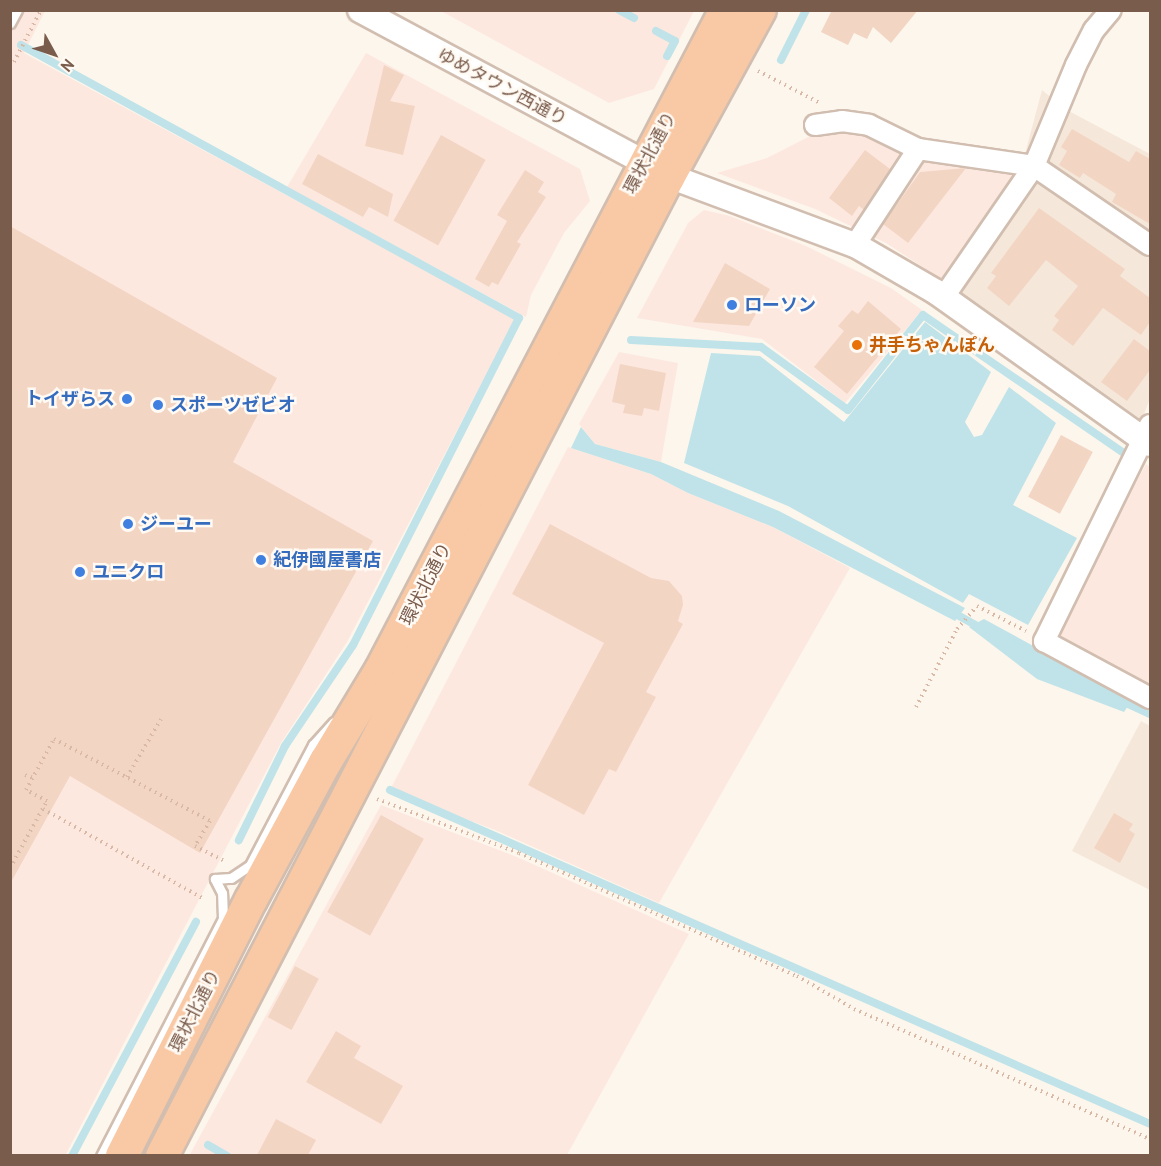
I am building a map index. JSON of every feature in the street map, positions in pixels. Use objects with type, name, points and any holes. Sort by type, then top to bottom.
[{"type":"highway","name":"環状北通り","points":[[162,1155],[657,169],[726,10]]},
{"type":"highway","name":"環状北通り","points":[[122,1155],[251,900],[326,760],[381,670],[657,169],[760,10]]},
{"type":"street","name":"ゆめタウン西通り","points":[[360,10],[657,169],[855,245],[943,298],[1149,437]]},
{"type":"street","points":[[943,298],[1034,166],[1076,65],[1094,30],[1111,10]]},
{"type":"street","points":[[815,125],[842,121],[869,125],[918,149],[1034,166],[1150,245]]},
{"type":"street","points":[[855,245],[918,149]]},
{"type":"street","points":[[1149,437],[1044,640],[1150,698]]},
{"type":"lane","points":[[10,23],[17,10]]},
{"type":"lane","points":[[101,1155],[223,919],[222,893],[215,879],[231,878],[250,865],[313,745],[381,670]]},
{"type":"path","points":[[14,62],[41,10]]},
{"type":"path","points":[[757,70],[824,105],[842,121]]},
{"type":"path","points":[[916,707],[957,629],[977,606],[1044,640]]},
{"type":"path","points":[[127,777],[161,719]]},
{"type":"path","points":[[10,868],[47,801],[26,790],[54,739],[210,821],[195,846],[224,862]]},
{"type":"path","points":[[25,775],[33,778]]},
{"type":"path","points":[[376,799],[519,853],[796,976],[854,1009],[1150,1139]]},
{"type":"path","points":[[43,808],[204,899]]},
{"type":"shaded area","points":[[694,10],[654,89],[609,103],[441,11]]},
{"type":"shaded area","points":[[10,11],[45,11],[24,53],[515,319],[347,642],[281,743],[65,1156],[10,1155]]},
{"type":"shaded area","points":[[366,53],[580,169],[590,201],[564,233],[531,295],[526,317],[287,187]]},
{"type":"shaded area","points":[[1042,90],[1065,109],[1150,154],[1150,398],[1142,420],[944,281],[1018,180]]},
{"type":"shaded area","points":[[841,129],[868,134],[904,153],[1005,169],[1018,180],[944,281],[886,243],[815,209],[717,173],[767,158],[814,134]]},
{"type":"shaded area","points":[[704,210],[730,216],[806,246],[891,288],[922,310],[845,403],[762,339],[637,318],[688,223]]},
{"type":"shaded area","points":[[619,352],[678,363],[661,462],[595,444],[579,424]]},
{"type":"shaded area","points":[[568,447],[651,474],[688,493],[773,527],[850,568],[659,903],[495,830],[390,790]]},
{"type":"shaded area","points":[[1146,464],[1150,467],[1150,689],[1053,637]]},
{"type":"shaded area","points":[[1141,721],[1150,726],[1150,890],[1072,851]]},
{"type":"shaded area","points":[[381,805],[517,857],[689,934],[567,1155],[189,1156]]},
{"type":"water","points":[[925,322],[991,372],[965,422],[974,437],[982,435],[1009,387],[1056,423],[1013,505],[1077,538],[1028,625],[969,594],[963,603],[788,506],[684,463],[711,353],[760,356],[844,422]]},
{"type":"water","points":[[581,427],[595,444],[661,462],[779,511],[965,608],[955,621],[773,527],[688,493],[651,474],[571,448]]},
{"type":"water","points":[[984,619],[1132,700],[1124,712],[1037,679],[969,627]]},
{"type":"building","points":[[832,10],[918,10],[891,43],[873,27],[867,39],[854,33],[848,45],[821,32]]},
{"type":"building","points":[[384,65],[404,75],[390,101],[415,106],[403,155],[365,146]]},
{"type":"building","points":[[1072,129],[1129,162],[1136,151],[1150,159],[1150,224],[1112,202],[1116,194],[1083,173],[1080,178],[1059,165],[1067,151],[1061,147]]},
{"type":"building","points":[[441,135],[486,160],[438,245],[393,221]]},
{"type":"building","points":[[865,150],[890,169],[864,210],[859,206],[852,216],[829,198]]},
{"type":"building","points":[[318,154],[393,194],[388,217],[369,207],[363,217],[302,184]]},
{"type":"building","points":[[966,168],[908,243],[883,224],[920,172]]},
{"type":"building","points":[[525,170],[544,182],[538,192],[546,197],[517,242],[521,244],[498,285],[492,282],[489,287],[475,279],[507,221],[497,215]]},
{"type":"building","points":[[1039,208],[1125,269],[1120,276],[1150,298],[1150,322],[1141,335],[1103,308],[1073,346],[1052,330],[1059,320],[1054,316],[1078,286],[1046,260],[1009,306],[987,288],[996,276],[991,273]]},
{"type":"building","points":[[10,226],[277,378],[233,462],[373,541],[200,853],[70,776],[10,884]]},
{"type":"building","name":"ローソン","points":[[725,263],[770,289],[749,326],[693,322]]},
{"type":"building","points":[[868,301],[901,329],[847,394],[814,367],[844,331],[838,326],[852,310],[858,314]]},
{"type":"building","points":[[1134,339],[1150,351],[1150,370],[1127,401],[1101,382]]},
{"type":"building","points":[[620,364],[666,373],[659,411],[644,408],[642,416],[623,413],[625,405],[612,402]]},
{"type":"building","points":[[1061,435],[1093,452],[1060,514],[1028,497]]},
{"type":"building","points":[[550,524],[651,578],[669,581],[682,596],[683,605],[678,621],[683,624],[646,692],[656,697],[616,772],[609,769],[584,815],[528,785],[604,643],[512,594]]},
{"type":"building","points":[[1114,813],[1133,824],[1129,830],[1135,834],[1120,863],[1094,848]]},
{"type":"building","points":[[381,815],[424,839],[370,936],[327,912]]},
{"type":"building","points":[[295,966],[319,979],[292,1030],[268,1017]]},
{"type":"building","points":[[336,1031],[361,1046],[354,1058],[403,1086],[381,1124],[306,1082]]},
{"type":"building","points":[[276,1119],[316,1140],[308,1155],[257,1155]]},
{"type":"waterway","points":[[619,10],[634,18]]},
{"type":"waterway","points":[[781,60],[806,10]]},
{"type":"waterway","points":[[656,31],[675,41],[667,56]]},
{"type":"waterway","points":[[21,45],[519,318],[353,645],[285,746],[239,840]]},
{"type":"waterway","points":[[631,340],[761,347],[848,410],[923,315],[1124,453]]},
{"type":"waterway","points":[[952,612],[981,628]]},
{"type":"waterway","points":[[1122,701],[1150,714]]},
{"type":"waterway","points":[[390,790],[1150,1124]]},
{"type":"waterway","points":[[72,1156],[196,922]]},
{"type":"waterway","points":[[208,1145],[227,1156]]},
{"type":"place","name":"ローソン","points":[[732,305]]},
{"type":"place","name":"井手ちゃんぽん","points":[[857,345]]},
{"type":"place","name":"トイザらス","points":[[127,399]]},
{"type":"place","name":"スポーツゼビオ","points":[[158,405]]},
{"type":"place","name":"ジーユー","points":[[128,524]]},
{"type":"place","name":"紀伊國屋書店","points":[[261,560]]},
{"type":"place","name":"ユニクロ","points":[[80,572]]}]
